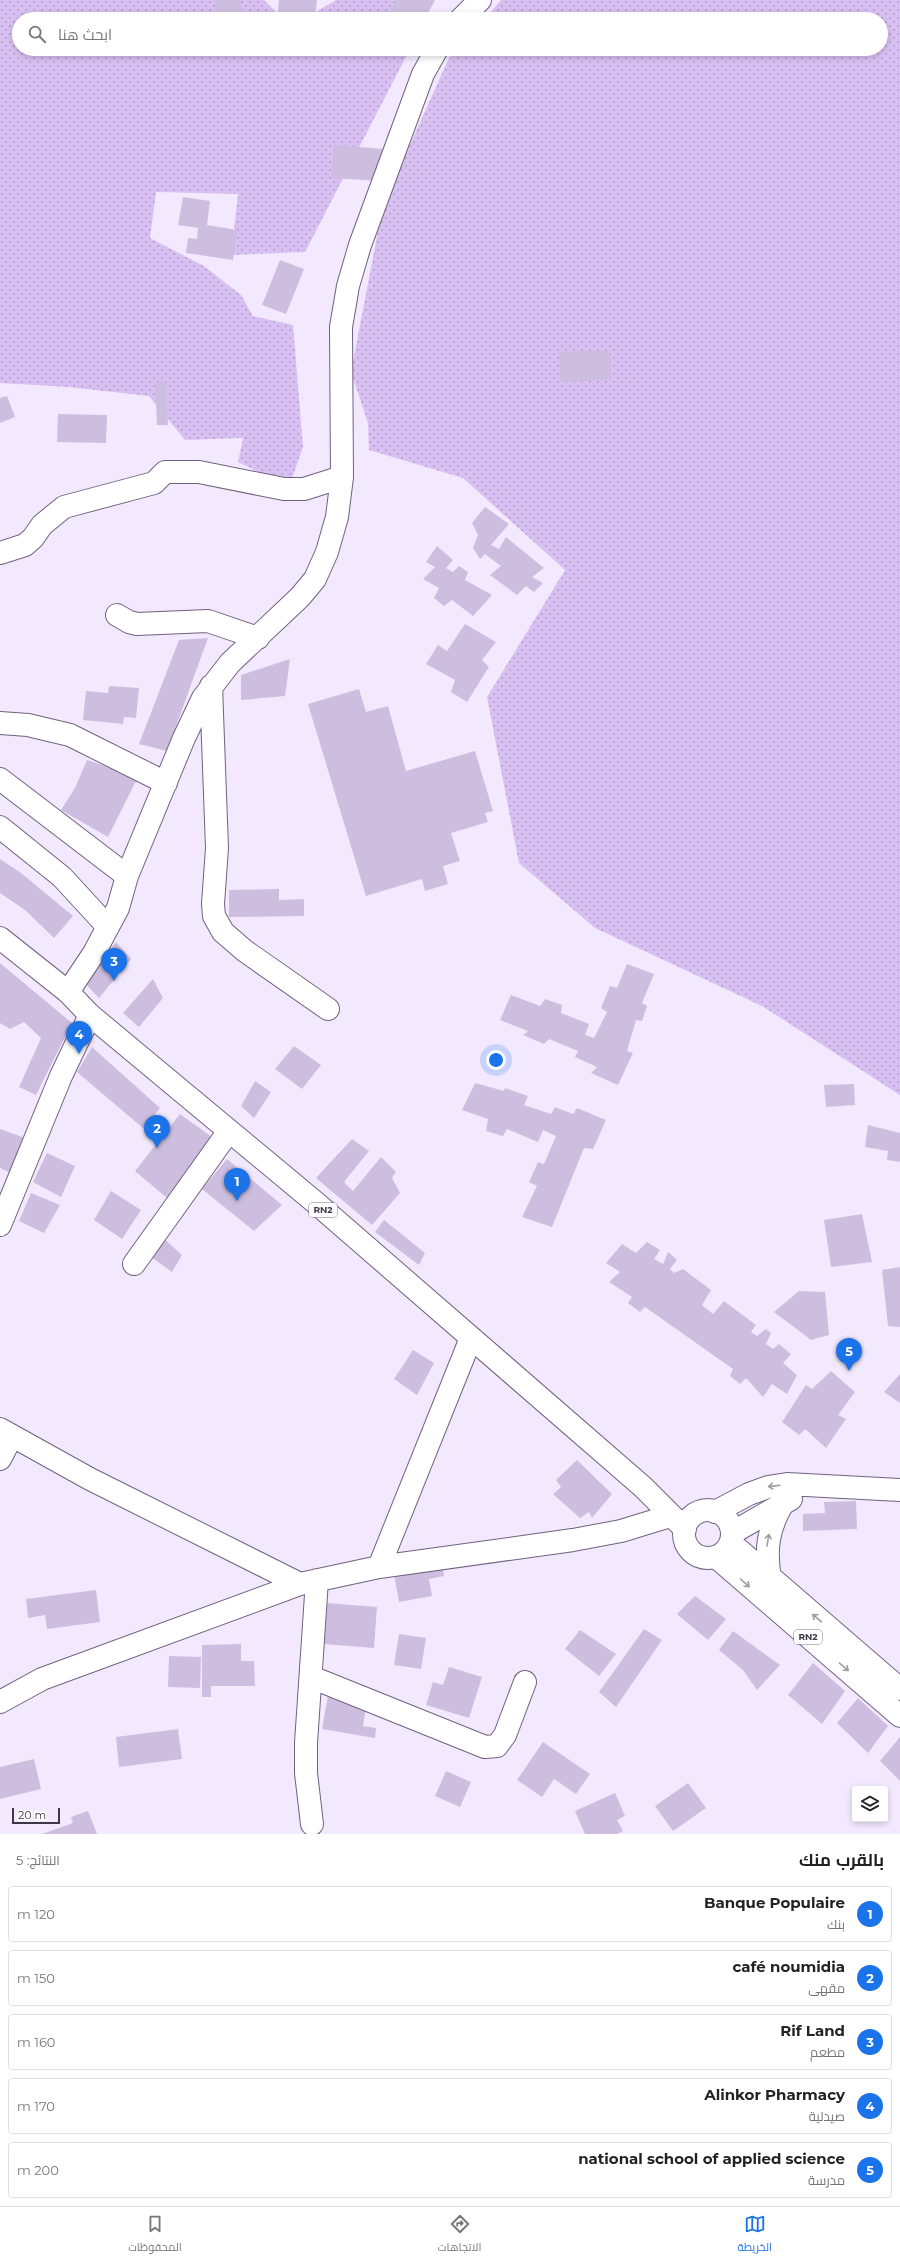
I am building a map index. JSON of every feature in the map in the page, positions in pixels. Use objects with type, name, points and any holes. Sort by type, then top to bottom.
[{"type":"main road","points":[[468,12],[480,0]]},
{"type":"main road","points":[[68,992],[118,908],[127,876],[187,731],[203,698],[230,663],[300,597],[315,578],[327,552],[337,517],[342,477],[341,327],[348,286],[360,245],[399,138],[423,74],[433,56]]},
{"type":"main road","points":[[0,553],[25,545],[33,538],[42,525],[64,507],[154,483],[165,472],[199,472],[284,489],[304,489],[342,477]]},
{"type":"main road","points":[[117,615],[124,620],[137,624],[208,621],[258,638]]},
{"type":"main road","points":[[212,686],[217,848],[213,904],[214,916],[223,932],[245,951],[328,1009]]},
{"type":"main road","points":[[0,723],[28,725],[70,735],[166,783]]},
{"type":"main road","points":[[0,779],[127,876]]},
{"type":"main road","points":[[0,827],[62,877],[108,927]]},
{"type":"main road","name":"RN2","points":[[0,938],[68,992],[90,1015],[472,1338],[643,1487],[692,1517],[727,1520],[726,1544],[900,1716]]},
{"type":"main road","points":[[0,1225],[61,1076],[90,1015]]},
{"type":"main road","points":[[134,1264],[229,1131]]},
{"type":"main road","points":[[379,1567],[472,1338]]},
{"type":"main road","points":[[0,1459],[6,1433],[90,1479],[309,1582]]},
{"type":"main road","points":[[0,1702],[42,1679],[309,1582],[379,1567],[573,1540],[692,1517],[768,1487],[787,1484],[900,1490]]},
{"type":"main road","points":[[692,1517],[687,1545],[692,1552],[707,1558],[782,1505],[813,1486]]},
{"type":"main road","points":[[770,1578],[767,1559],[767,1540],[773,1521],[782,1505]]},
{"type":"main road","name":"RN2","points":[[726,1544],[770,1578],[900,1689]]},
{"type":"main road","points":[[309,1582],[311,1677],[306,1743],[306,1773],[312,1824]]},
{"type":"main road","points":[[311,1677],[485,1747],[497,1746],[505,1735],[525,1682]]},
{"type":"shaded area","points":[[0,0],[264,0],[276,12],[12,12],[12,56],[406,56],[305,252],[231,255],[238,194],[156,192],[150,238],[204,266],[241,295],[253,316],[293,325],[303,447],[289,487],[238,462],[243,438],[185,440],[149,396],[68,387],[0,383]]},
{"type":"shaded area","points":[[336,0],[422,0],[422,12],[316,12]]},
{"type":"shaded area","points":[[501,0],[900,0],[900,1095],[762,1006],[595,928],[519,863],[487,697],[565,570],[463,478],[369,450],[368,423],[351,372],[383,205],[448,60],[452,56],[888,56],[888,12],[491,12]]},
{"type":"building","points":[[214,0],[240,0],[243,12],[217,12]]},
{"type":"building","points":[[279,0],[317,0],[316,12],[278,12]]},
{"type":"building","points":[[396,0],[435,0],[429,12],[395,12],[391,10]]},
{"type":"building","points":[[334,145],[384,149],[382,181],[331,178]]},
{"type":"building","points":[[183,197],[210,201],[207,225],[237,230],[233,260],[186,253],[188,238],[197,239],[198,228],[178,225]]},
{"type":"building","points":[[280,260],[304,269],[286,314],[262,305]]},
{"type":"building","points":[[610,350],[611,380],[560,382],[559,352]]},
{"type":"building","points":[[166,381],[168,425],[157,425],[155,382]]},
{"type":"building","points":[[7,396],[15,417],[0,423],[0,398]]},
{"type":"building","points":[[58,414],[107,415],[106,443],[57,442]]},
{"type":"building","points":[[485,507],[509,524],[491,545],[499,549],[506,537],[544,568],[532,577],[543,583],[534,592],[526,586],[517,595],[490,575],[501,566],[485,554],[480,559],[473,548],[478,535],[472,523]]},
{"type":"building","points":[[437,546],[453,560],[446,568],[453,572],[459,566],[468,572],[465,580],[492,595],[473,616],[452,600],[444,606],[434,598],[439,588],[423,579],[435,567],[426,562]]},
{"type":"building","points":[[465,624],[496,642],[482,660],[489,667],[467,702],[451,692],[455,680],[426,664],[438,645],[447,651]]},
{"type":"building","points":[[208,638],[167,751],[139,744],[179,640]]},
{"type":"building","points":[[290,659],[285,696],[241,700],[241,675]]},
{"type":"building","points":[[109,686],[139,688],[136,718],[124,717],[123,724],[83,720],[86,691],[108,693]]},
{"type":"building","points":[[359,689],[366,712],[388,706],[406,771],[475,751],[493,811],[485,813],[488,822],[451,833],[460,861],[443,866],[448,884],[425,891],[422,879],[366,896],[308,704]]},
{"type":"building","points":[[87,760],[138,777],[108,837],[61,810],[75,788]]},
{"type":"building","points":[[0,859],[21,873],[73,916],[54,938],[25,910],[0,893]]},
{"type":"building","points":[[279,889],[279,900],[304,899],[304,916],[229,917],[229,890]]},
{"type":"building","points":[[116,942],[131,959],[99,998],[84,982]]},
{"type":"building","points":[[0,963],[72,1023],[36,1095],[19,1087],[41,1038],[24,1022],[10,1029],[0,1023]]},
{"type":"building","points":[[627,964],[654,974],[642,1003],[647,1006],[642,1021],[636,1020],[627,1051],[633,1053],[618,1085],[591,1073],[597,1067],[575,1057],[578,1051],[549,1039],[544,1044],[523,1035],[528,1031],[500,1020],[511,995],[540,1006],[545,999],[562,1005],[561,1013],[589,1024],[585,1035],[594,1038],[607,1012],[601,1008],[610,986],[617,988]]},
{"type":"building","points":[[153,979],[163,998],[139,1027],[123,1013]]},
{"type":"building","points":[[294,1046],[321,1065],[302,1089],[275,1069]]},
{"type":"building","points":[[92,1047],[160,1108],[144,1129],[77,1072]]},
{"type":"building","points":[[255,1081],[271,1092],[254,1118],[241,1106]]},
{"type":"building","points":[[475,1083],[504,1091],[505,1088],[528,1096],[524,1105],[551,1114],[555,1107],[573,1114],[577,1108],[606,1120],[593,1149],[584,1148],[552,1227],[522,1217],[537,1186],[529,1182],[538,1162],[544,1164],[556,1136],[543,1130],[538,1142],[507,1129],[503,1136],[486,1131],[488,1119],[462,1110]]},
{"type":"building","points":[[854,1084],[855,1105],[826,1107],[824,1085]]},
{"type":"building","points":[[180,1114],[212,1137],[167,1198],[135,1171]]},
{"type":"building","points":[[868,1125],[900,1133],[900,1162],[887,1160],[888,1151],[865,1147]]},
{"type":"building","points":[[0,1129],[28,1139],[15,1175],[0,1168]]},
{"type":"building","points":[[352,1139],[369,1151],[344,1182],[353,1191],[381,1157],[396,1172],[392,1178],[400,1193],[372,1225],[316,1178]]},
{"type":"building","points":[[47,1153],[75,1166],[61,1197],[33,1182]]},
{"type":"building","points":[[227,1159],[282,1205],[254,1231],[202,1189]]},
{"type":"building","points":[[111,1191],[141,1210],[122,1239],[94,1220]]},
{"type":"building","points":[[31,1193],[60,1205],[44,1233],[19,1221]]},
{"type":"building","points":[[862,1214],[872,1262],[831,1267],[824,1220]]},
{"type":"building","points":[[384,1220],[425,1253],[419,1265],[375,1232]]},
{"type":"building","points":[[161,1236],[182,1255],[172,1272],[147,1254]]},
{"type":"building","points":[[647,1242],[660,1250],[654,1259],[663,1264],[668,1252],[677,1260],[670,1269],[674,1273],[683,1269],[711,1290],[702,1305],[713,1314],[724,1301],[756,1325],[751,1332],[757,1336],[766,1329],[771,1333],[766,1344],[773,1349],[779,1344],[791,1354],[783,1363],[797,1375],[787,1394],[772,1384],[763,1397],[746,1378],[740,1384],[730,1376],[733,1369],[645,1307],[640,1312],[628,1303],[632,1297],[609,1282],[620,1272],[606,1263],[622,1244],[636,1253]]},
{"type":"building","points":[[900,1267],[900,1327],[888,1326],[882,1270]]},
{"type":"building","points":[[799,1291],[825,1292],[829,1335],[811,1340],[774,1312]]},
{"type":"building","points":[[413,1350],[434,1363],[417,1395],[394,1379]]},
{"type":"building","points":[[831,1371],[855,1392],[838,1415],[846,1419],[826,1448],[805,1429],[799,1435],[782,1422],[806,1385],[812,1389]]},
{"type":"building","points":[[900,1374],[900,1403],[884,1392]]},
{"type":"building","points":[[577,1460],[612,1494],[592,1518],[589,1512],[580,1518],[553,1494],[561,1487],[556,1480]]},
{"type":"building","points":[[856,1501],[857,1529],[803,1531],[803,1514],[825,1513],[824,1502]]},
{"type":"building","points":[[441,1559],[444,1576],[429,1579],[432,1596],[399,1602],[393,1569]]},
{"type":"building","points":[[96,1590],[100,1622],[47,1629],[45,1615],[28,1618],[26,1599]]},
{"type":"building","points":[[695,1596],[726,1619],[708,1640],[677,1614]]},
{"type":"building","points":[[327,1603],[377,1607],[374,1648],[324,1644]]},
{"type":"building","points":[[644,1629],[662,1640],[616,1707],[599,1692]]},
{"type":"building","points":[[580,1630],[616,1654],[599,1676],[565,1649]]},
{"type":"building","points":[[733,1631],[780,1665],[757,1690],[743,1670],[719,1650]]},
{"type":"building","points":[[399,1634],[426,1638],[421,1669],[394,1665]]},
{"type":"building","points":[[241,1644],[241,1661],[254,1661],[255,1686],[211,1686],[211,1697],[202,1697],[202,1645]]},
{"type":"building","points":[[169,1656],[201,1657],[200,1688],[168,1687]]},
{"type":"building","points":[[813,1663],[845,1691],[822,1724],[788,1695]]},
{"type":"building","points":[[449,1667],[482,1677],[469,1718],[426,1705],[433,1682],[443,1685]]},
{"type":"building","points":[[328,1695],[367,1702],[363,1726],[376,1728],[375,1738],[322,1729]]},
{"type":"building","points":[[858,1698],[888,1726],[868,1753],[837,1723]]},
{"type":"building","points":[[178,1729],[182,1759],[119,1767],[116,1737]]},
{"type":"building","points":[[900,1737],[900,1781],[880,1761]]},
{"type":"building","points":[[543,1742],[590,1774],[576,1794],[554,1779],[542,1797],[517,1780]]},
{"type":"building","points":[[34,1759],[41,1789],[0,1799],[0,1767]]},
{"type":"building","points":[[446,1771],[471,1782],[460,1807],[435,1796]]},
{"type":"building","points":[[688,1783],[706,1808],[673,1831],[655,1806]]},
{"type":"building","points":[[615,1793],[625,1816],[617,1820],[623,1831],[617,1834],[585,1834],[575,1811]]},
{"type":"building","points":[[88,1811],[97,1834],[42,1834],[73,1823],[71,1817]]},
{"type":"place","name":"Rif Land","points":[[114,981]]},
{"type":"place","name":"Alinkor Pharmacy","points":[[79,1054]]},
{"type":"place","name":"café noumidia","points":[[157,1148]]},
{"type":"place","name":"Banque Populaire","points":[[237,1201]]},
{"type":"place","name":"national school of applied science","points":[[849,1371]]}]
